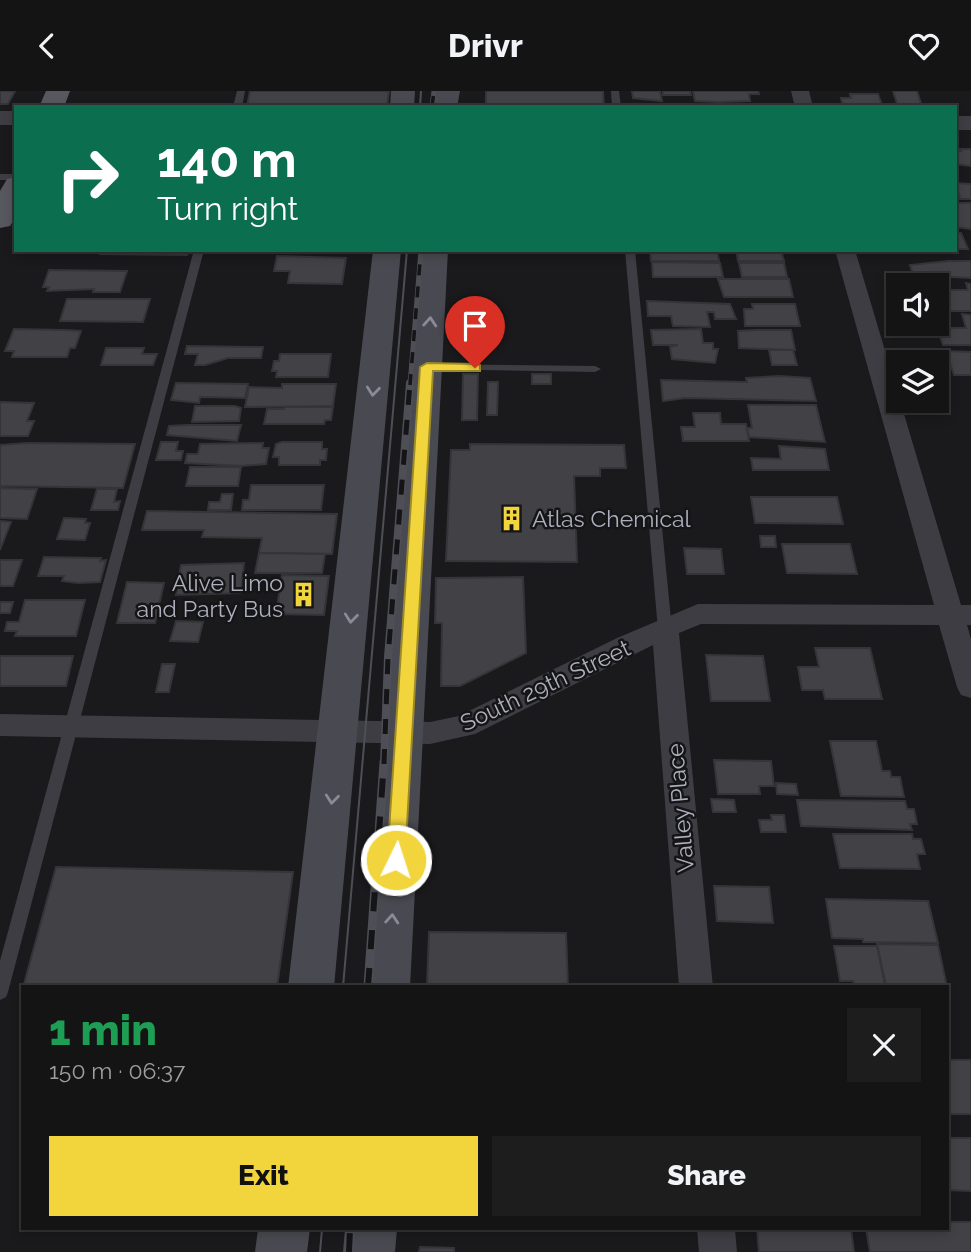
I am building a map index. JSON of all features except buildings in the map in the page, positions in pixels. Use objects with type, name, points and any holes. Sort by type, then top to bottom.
[{"type":"main road","points":[[0,220],[14,189]]},
{"type":"main road","points":[[311,985],[387,252]]},
{"type":"main road","points":[[387,985],[435,252]]},
{"type":"main road","points":[[281,1252],[284,1230]]},
{"type":"main road","points":[[369,1252],[370,1230]]},
{"type":"street","points":[[846,252],[961,615],[971,687]]},
{"type":"street","name":"South 29th Street","points":[[0,725],[430,733],[465,726],[627,645],[698,614],[961,615]]},
{"type":"street","name":"Valley Place","points":[[665,629],[696,985]]},
{"type":"street","points":[[716,1230],[718,1252]]},
{"type":"lane","points":[[0,992],[198,252]]},
{"type":"lane","points":[[630,252],[665,629]]},
{"type":"lane","points":[[427,367],[595,369]]},
{"type":"tram line","points":[[420,105],[421,91]]},
{"type":"tram line","points":[[343,985],[407,252]]},
{"type":"tram line","points":[[320,1252],[322,1230]]},
{"type":"railway","points":[[432,105],[434,91]]},
{"type":"railway","points":[[410,385],[421,252]]},
{"type":"railway","points":[[384,764],[388,657],[410,383]]},
{"type":"railway","points":[[368,985],[384,762]]},
{"type":"railway","points":[[349,1252],[350,1230]]},
{"type":"place","name":"Atlas Chemical","points":[[512,518]]},
{"type":"place","name":"Alive Limo and Party Bus","points":[[303,595]]},
{"type":"route","points":[[396,860],[427,367],[475,368]]}]
